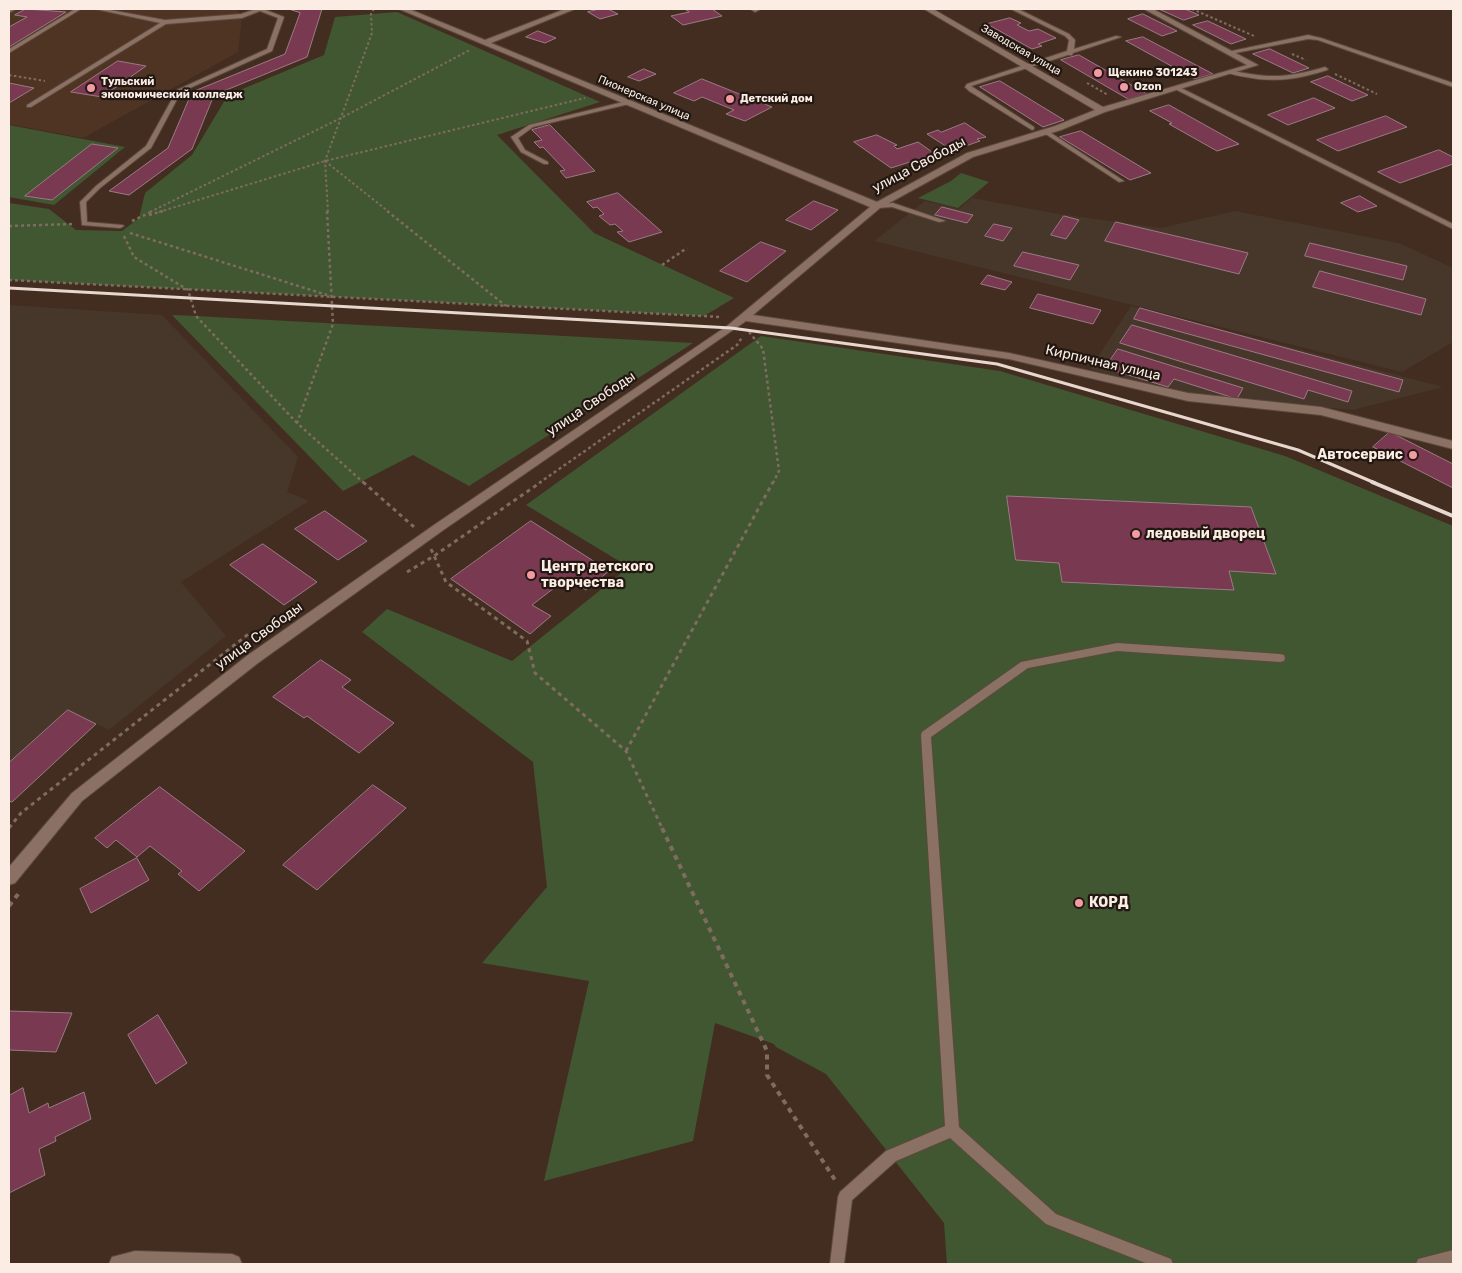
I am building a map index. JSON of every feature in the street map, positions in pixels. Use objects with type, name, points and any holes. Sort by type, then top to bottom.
[{"type":"street","name":"Пионерская улица","points":[[403,9],[877,206]]},
{"type":"street","points":[[484,43],[571,9]]},
{"type":"street","name":"Заводская улица","points":[[928,9],[1102,110]]},
{"type":"street","points":[[1148,9],[1230,52]]},
{"type":"street","name":"улица Свободы","points":[[9,878],[77,796],[253,659],[425,537],[731,328],[748,322],[877,206],[970,154],[1046,132],[1102,110],[1254,65],[1230,52]]},
{"type":"street","name":"Кирпичная улица","points":[[748,322],[1009,356],[1188,397],[1322,411],[1453,445]]},
{"type":"street","points":[[119,1264],[135,1261],[232,1264]]},
{"type":"lane","points":[[9,51],[78,9]]},
{"type":"lane","points":[[98,9],[165,22],[242,16],[260,9],[281,17],[270,50],[179,91],[150,146],[98,187],[83,202],[84,224],[120,226]]},
{"type":"lane","points":[[1014,9],[1067,35],[1072,40],[1070,54]]},
{"type":"lane","points":[[29,106],[165,22]]},
{"type":"lane","points":[[1032,128],[968,87],[969,85],[1118,37]]},
{"type":"lane","points":[[1230,52],[1301,38],[1314,38],[1453,86]]},
{"type":"lane","points":[[1230,72],[1252,78],[1282,80],[1295,79],[1324,69]]},
{"type":"lane","points":[[1178,88],[1453,227]]},
{"type":"lane","points":[[546,163],[523,151],[514,137],[531,126],[627,103]]},
{"type":"lane","points":[[1046,132],[1121,180]]},
{"type":"lane","points":[[877,206],[893,205],[942,221]]},
{"type":"lane","points":[[1166,1264],[1051,1219],[952,1130],[926,735],[1024,665],[1117,647],[1280,658]]},
{"type":"lane","points":[[837,1264],[845,1197],[891,1156],[952,1130]]},
{"type":"lane","points":[[1423,1264],[1453,1257]]},
{"type":"path","points":[[297,423],[333,324],[325,161],[372,33],[372,14],[374,9]]},
{"type":"path","points":[[484,43],[341,118],[139,218],[325,161],[604,93]]},
{"type":"path","points":[[9,75],[64,84]]},
{"type":"path","points":[[325,161],[506,306]]},
{"type":"path","points":[[9,226],[84,224]]},
{"type":"path","points":[[333,297],[122,231],[134,257],[188,290],[196,316],[297,423],[425,537],[446,582],[527,641],[535,673],[626,751],[768,1051],[767,1075],[845,1197]]},
{"type":"path","points":[[662,265],[687,248]]},
{"type":"path","points":[[9,280],[506,306],[748,322]]},
{"type":"path","points":[[403,574],[434,556],[737,345],[748,322]]},
{"type":"path","points":[[626,751],[630,748],[779,471],[763,349],[748,322]]},
{"type":"path","points":[[9,828],[21,813],[251,632]]},
{"type":"path","points":[[9,906],[21,890]]},
{"type":"shaded area","name":"Тульский экономический колледж","points":[[9,9],[237,9],[242,16],[238,52],[83,138],[9,124]]},
{"type":"shaded area","points":[[972,198],[1059,214],[1161,228],[1235,211],[1399,243],[1453,268],[1453,342],[1402,372],[874,241],[925,201],[959,209]]},
{"type":"shaded area","points":[[9,305],[162,315],[298,457],[287,492],[309,501],[181,582],[226,636],[109,730],[68,710],[9,763]]},
{"type":"shaded area","points":[[1131,306],[1443,387],[1353,410],[1183,394],[1090,369]]},
{"type":"green space","points":[[397,12],[600,102],[497,135],[594,233],[734,298],[704,316],[9,280],[9,203],[49,209],[76,230],[122,231],[139,218],[145,193],[192,155],[228,95],[324,55],[335,17]]},
{"type":"green space","points":[[9,125],[125,147],[54,205],[9,197]]},
{"type":"green space","points":[[961,173],[989,182],[958,208],[918,198],[951,181]]},
{"type":"green space","points":[[172,315],[693,343],[469,486],[413,455],[343,491]]},
{"type":"green space","name":"КОРД","points":[[761,336],[1000,371],[1285,456],[1453,526],[1453,1264],[947,1264],[944,1223],[826,1074],[776,1047],[774,1044],[715,1023],[693,1141],[544,1181],[589,981],[482,963],[547,887],[533,762],[362,632],[387,609],[512,661],[629,567],[526,505]]},
{"type":"building","points":[[26,9],[66,12],[9,47],[9,27],[27,17],[15,15]]},
{"type":"building","points":[[289,9],[322,9],[307,57],[214,95],[192,149],[129,195],[109,191],[168,148],[192,92],[285,54],[300,13]]},
{"type":"building","points":[[608,9],[618,14],[600,19],[588,12]]},
{"type":"building","points":[[685,9],[712,9],[722,16],[683,25],[671,16],[689,12]]},
{"type":"building","points":[[1159,9],[1185,9],[1199,15],[1184,20]]},
{"type":"building","points":[[1143,14],[1177,31],[1162,36],[1128,19]]},
{"type":"building","points":[[1010,18],[1021,23],[1017,25],[1029,31],[1038,29],[1056,38],[1038,44],[1042,46],[1032,49],[987,24]]},
{"type":"building","points":[[1208,21],[1246,39],[1231,44],[1193,25]]},
{"type":"building","points":[[538,31],[556,38],[545,43],[526,37]]},
{"type":"building","points":[[1143,37],[1213,74],[1195,79],[1126,41]]},
{"type":"building","points":[[1270,49],[1309,68],[1293,73],[1253,54]]},
{"type":"building","points":[[1079,55],[1147,94],[1128,99],[1061,60]]},
{"type":"building","points":[[118,61],[146,66],[102,97],[71,92]]},
{"type":"building","points":[[644,69],[656,74],[639,81],[628,77]]},
{"type":"building","points":[[1328,76],[1368,95],[1352,101],[1311,82]]},
{"type":"building","name":"Детский дом","points":[[702,79],[772,107],[745,121],[726,114],[734,110],[702,97],[694,101],[674,93]]},
{"type":"building","points":[[1000,81],[1064,120],[1043,127],[980,87]]},
{"type":"building","points":[[9,83],[34,88],[9,103]]},
{"type":"building","points":[[1314,98],[1335,108],[1288,125],[1268,115]]},
{"type":"building","points":[[1169,105],[1239,144],[1217,151],[1150,111]]},
{"type":"building","points":[[1386,116],[1407,127],[1338,151],[1317,140]]},
{"type":"building","points":[[965,123],[986,137],[977,139],[980,141],[960,148],[956,145],[947,147],[927,134],[938,130],[941,132]]},
{"type":"building","points":[[550,125],[595,171],[566,178],[560,171],[565,170],[543,147],[540,148],[534,142],[542,140],[532,130]]},
{"type":"building","points":[[1081,131],[1151,173],[1130,180],[1060,137]]},
{"type":"building","points":[[877,135],[897,145],[894,146],[897,149],[918,142],[935,154],[891,168],[854,142]]},
{"type":"building","points":[[92,144],[118,148],[52,200],[25,196]]},
{"type":"building","points":[[1439,150],[1453,157],[1453,164],[1400,183],[1378,172]]},
{"type":"building","points":[[618,193],[662,232],[629,242],[617,232],[623,231],[615,224],[610,225],[599,216],[604,214],[597,207],[593,208],[587,202]]},
{"type":"building","points":[[1360,196],[1377,206],[1358,212],[1341,203]]},
{"type":"building","points":[[814,201],[838,210],[811,230],[786,220]]},
{"type":"building","points":[[942,207],[973,215],[967,223],[935,215]]},
{"type":"building","points":[[1064,216],[1079,220],[1066,239],[1051,235]]},
{"type":"building","points":[[1116,222],[1248,253],[1239,274],[1105,241]]},
{"type":"building","points":[[994,224],[1012,228],[1003,241],[985,236]]},
{"type":"building","points":[[761,242],[786,251],[747,282],[720,271]]},
{"type":"building","points":[[1310,243],[1407,266],[1403,280],[1305,256]]},
{"type":"building","points":[[1023,252],[1079,265],[1070,280],[1014,266]]},
{"type":"building","points":[[1320,271],[1426,299],[1421,315],[1313,287]]},
{"type":"building","points":[[988,275],[1012,282],[1005,290],[981,284]]},
{"type":"building","points":[[1038,294],[1101,310],[1093,324],[1030,308]]},
{"type":"building","points":[[1140,308],[1403,380],[1399,392],[1134,319]]},
{"type":"building","points":[[1132,325],[1352,391],[1348,402],[1308,390],[1304,399],[1120,343]]},
{"type":"building","points":[[1118,349],[1243,388],[1237,399],[1174,379],[1168,387],[1105,368]]},
{"type":"building","name":"Автосервис","points":[[1390,432],[1453,464],[1453,488],[1373,447]]},
{"type":"building","name":"ледовый дворец","points":[[1007,496],[1251,507],[1276,574],[1229,571],[1234,590],[1062,582],[1059,563],[1016,560]]},
{"type":"building","points":[[325,511],[367,541],[338,560],[295,529]]},
{"type":"building","name":"Центр детского творчества","points":[[531,521],[609,571],[586,590],[567,578],[532,605],[551,616],[530,634],[451,579]]},
{"type":"building","points":[[263,544],[317,582],[284,605],[230,565]]},
{"type":"building","points":[[321,660],[351,680],[342,687],[394,723],[359,753],[307,716],[304,718],[273,697]]},
{"type":"building","points":[[68,710],[96,724],[12,802],[9,801],[9,763]]},
{"type":"building","points":[[373,785],[406,808],[317,890],[283,865]]},
{"type":"building","points":[[160,787],[245,851],[199,891],[178,874],[182,871],[150,846],[137,857],[116,840],[107,848],[95,838]]},
{"type":"building","points":[[137,858],[149,880],[91,913],[80,889]]},
{"type":"building","points":[[9,1011],[72,1013],[56,1052],[9,1050]]},
{"type":"building","points":[[158,1015],[187,1063],[156,1084],[128,1035]]},
{"type":"building","points":[[23,1088],[29,1113],[48,1103],[49,1108],[84,1092],[91,1119],[55,1137],[56,1141],[39,1149],[45,1175],[9,1193],[9,1096]]},
{"type":"railway","points":[[9,288],[731,328],[997,364],[1298,450],[1375,483]]},
{"type":"railway","points":[[1372,482],[1453,516]]},
{"type":"place","name":"Щекино 301243","points":[[1098,73]]},
{"type":"place","name":"Ozon","points":[[1124,87]]},
{"type":"place","name":"Тульский экономический колледж","points":[[91,88]]},
{"type":"place","name":"Детский дом","points":[[730,99]]},
{"type":"place","name":"Автосервис","points":[[1413,455]]},
{"type":"place","name":"ледовый дворец","points":[[1136,534]]},
{"type":"place","name":"Центр детского творчества","points":[[531,575]]},
{"type":"place","name":"КОРД","points":[[1079,903]]}]
